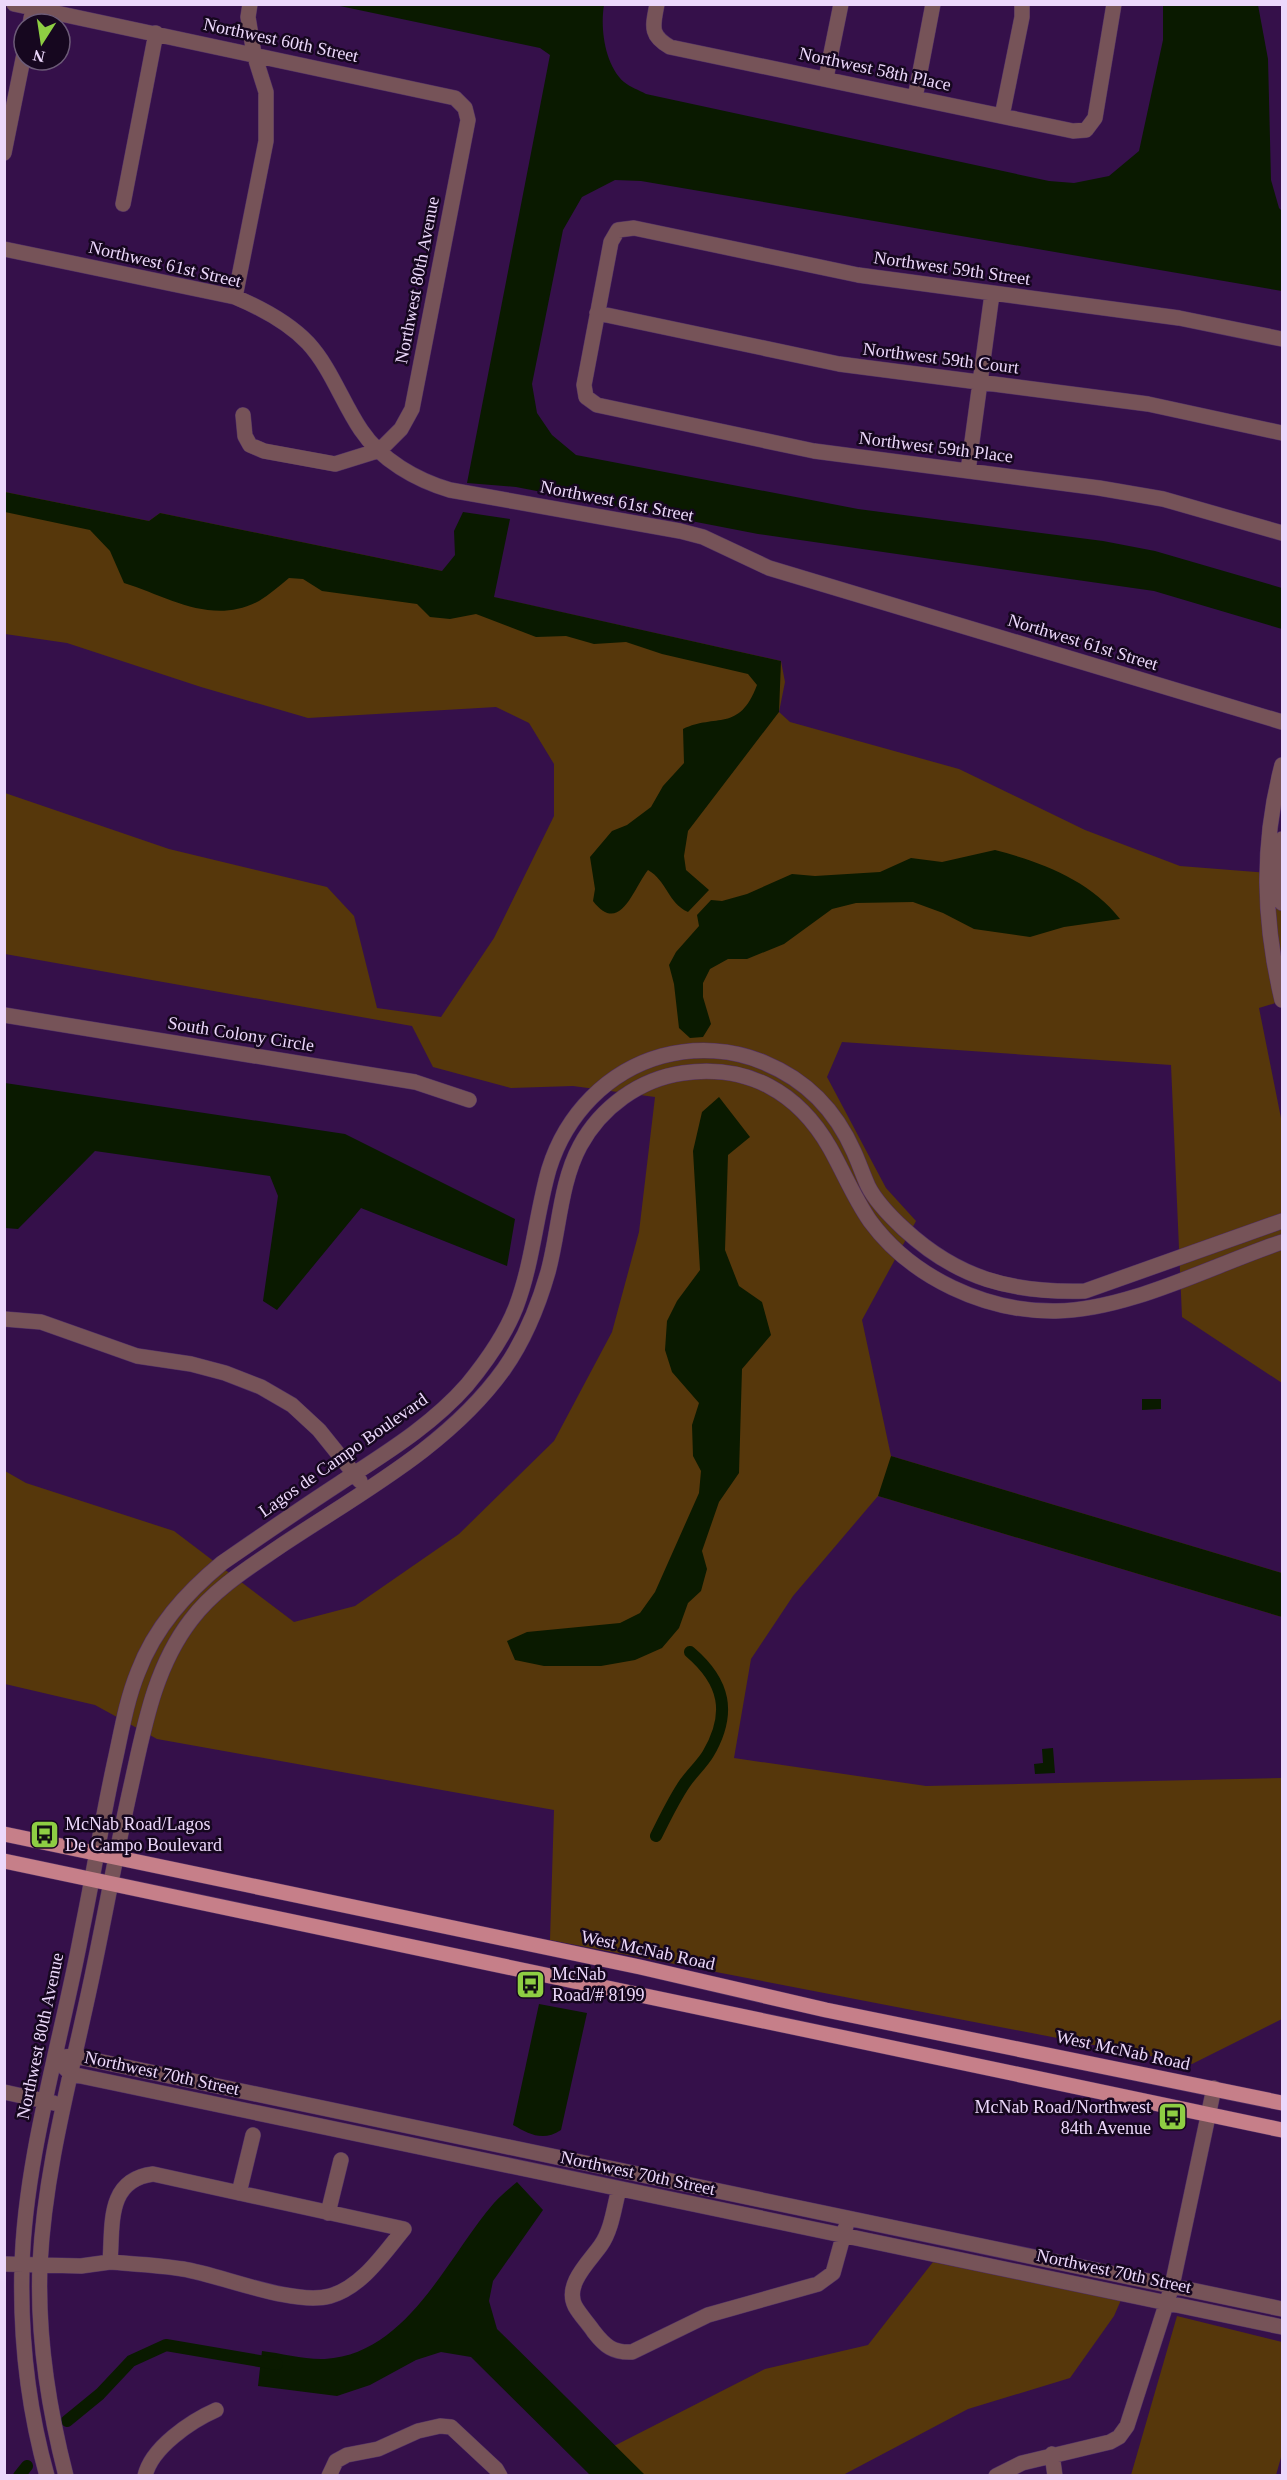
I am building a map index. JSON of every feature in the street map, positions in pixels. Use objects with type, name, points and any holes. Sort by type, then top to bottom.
[{"type":"main road","name":"West McNab Road","points":[[4,1834],[640,1967],[837,2012],[1282,2103]]},
{"type":"main road","points":[[4,1862],[1282,2130]]},
{"type":"street","name":"Northwest 60th Street","points":[[14,4],[455,98],[465,108]]},
{"type":"street","points":[[235,297],[266,141],[266,92],[254,54],[249,17],[250,4]]},
{"type":"street","name":"Northwest 58th Place","points":[[657,4],[652,26],[658,40],[670,47],[1073,131],[1086,130],[1095,118],[1114,4]]},
{"type":"street","points":[[826,78],[841,4]]},
{"type":"street","points":[[915,98],[933,4]]},
{"type":"street","points":[[1002,116],[1022,17],[1022,4]]},
{"type":"street","points":[[32,12],[33,8]]},
{"type":"street","points":[[123,204],[156,33]]},
{"type":"street","points":[[4,153],[20,72]]},
{"type":"street","name":"Northwest 80th Avenue","points":[[380,450],[401,429],[412,409],[468,120],[465,108]]},
{"type":"street","name":"Northwest 59th Street","points":[[597,313],[611,242],[618,231],[634,228],[858,275],[1179,318],[1282,339]]},
{"type":"street","name":"Northwest 61st Street","points":[[4,249],[235,297],[261,308],[308,343],[326,368],[362,432],[405,472],[427,483],[450,490],[703,537],[769,568],[1282,723]]},
{"type":"street","points":[[968,471],[992,294]]},
{"type":"street","name":"Northwest 59th Court","points":[[597,313],[838,364],[1148,404],[1282,433]]},
{"type":"street","name":"Northwest 59th Place","points":[[597,313],[584,385],[586,397],[597,405],[814,451],[1163,499],[1282,533]]},
{"type":"street","points":[[243,415],[245,436],[250,445],[264,451],[335,464],[380,450]]},
{"type":"street","points":[[1282,765],[1267,844],[1265,890],[1272,959],[1282,1000]]},
{"type":"street","points":[[1282,839],[1282,903]]},
{"type":"street","name":"South Colony Circle","points":[[4,1015],[414,1082],[469,1100]]},
{"type":"street","name":"Lagos de Campo Boulevard","points":[[96,1853],[126,1707],[138,1671],[155,1636],[176,1607],[222,1563],[354,1474],[439,1413],[466,1385],[491,1353],[515,1308],[529,1263],[549,1168],[558,1146],[584,1103],[610,1080],[644,1061],[675,1053],[713,1050],[750,1056],[787,1072],[817,1096],[837,1120],[854,1150],[869,1189],[890,1216],[945,1262],[980,1279],[1043,1291],[1085,1290],[1282,1221]]},
{"type":"street","points":[[115,1858],[147,1712],[158,1678],[172,1647],[192,1618],[239,1574],[450,1430],[482,1399],[508,1364],[535,1314],[579,1147],[600,1118],[622,1097],[646,1083],[675,1073],[710,1070],[746,1076],[777,1090],[804,1111],[830,1148],[874,1227],[903,1256],[935,1278],[976,1298],[1012,1307],[1052,1311],[1089,1309],[1122,1300],[1282,1242]]},
{"type":"street","points":[[558,1146],[586,1137]]},
{"type":"street","points":[[4,1319],[41,1322],[137,1356],[191,1364],[225,1373],[261,1387],[292,1406],[319,1430],[366,1489]]},
{"type":"street","points":[[280,1522],[292,1539]]},
{"type":"street","name":"Northwest 80th Avenue","points":[[47,2475],[38,2440],[21,2329],[21,2264],[31,2173],[96,1853]]},
{"type":"street","name":"Northwest 80th Avenue","points":[[66,2475],[47,2395],[41,2330],[40,2264],[49,2179],[115,1858]]},
{"type":"street","name":"Northwest 70th Street","points":[[55,2058],[74,2056],[1282,2308]]},
{"type":"street","name":"Northwest 70th Street","points":[[55,2058],[71,2074],[1282,2327]]},
{"type":"street","points":[[996,2475],[1022,2463],[1052,2454],[1110,2442],[1119,2437],[1127,2426],[1172,2286],[1214,2088]]},
{"type":"street","points":[[4,2092],[65,2105]]},
{"type":"street","points":[[239,2193],[253,2135]]},
{"type":"street","points":[[328,2213],[341,2160]]},
{"type":"street","points":[[4,2264],[81,2266],[110,2262],[183,2269],[272,2291],[315,2298],[331,2296],[373,2268],[404,2229],[153,2174],[137,2176],[128,2182],[119,2193],[110,2262]]},
{"type":"street","points":[[619,2188],[610,2227],[602,2244],[577,2278],[573,2293],[574,2304],[603,2343],[619,2352],[632,2352],[708,2315],[818,2284],[833,2273],[848,2218]]},
{"type":"street","points":[[145,2475],[150,2461],[190,2422],[216,2410]]},
{"type":"street","points":[[329,2475],[336,2461],[347,2455],[378,2449],[418,2432],[440,2426],[451,2427],[500,2475]]},
{"type":"street","points":[[1052,2454],[1054,2475]]},
{"type":"shaded area","points":[[335,5],[604,5],[605,46],[612,66],[624,82],[646,94],[1049,181],[1074,183],[1109,176],[1139,151],[1163,40],[1163,5],[1258,5],[1268,59],[1271,180],[1279,208],[1282,211],[1282,291],[641,181],[615,180],[582,197],[563,230],[532,384],[537,413],[552,435],[576,455],[858,509],[1103,541],[1155,551],[1282,588],[1282,629],[1154,591],[758,534],[516,487],[467,483],[550,55],[540,48]]},
{"type":"shaded area","points":[[5,492],[149,521],[160,513],[442,571],[493,597],[781,661],[785,682],[779,712],[790,722],[959,769],[1085,830],[1180,866],[1282,874],[1282,1001],[1259,1008],[1282,1123],[1282,1383],[1182,1317],[1171,1065],[842,1042],[827,1077],[886,1188],[916,1221],[862,1320],[891,1456],[1282,1573],[1282,1617],[878,1496],[793,1596],[751,1659],[734,1758],[926,1786],[1282,1778],[1282,2019],[1192,2064],[550,1940],[554,1810],[157,1739],[95,1705],[5,1684],[5,1471],[26,1483],[174,1531],[294,1622],[355,1606],[459,1534],[554,1441],[612,1332],[639,1232],[655,1097],[573,1086],[511,1088],[433,1067],[412,1026],[5,954],[5,793],[169,849],[327,887],[354,916],[377,1008],[441,1017],[494,938],[554,816],[554,764],[529,723],[496,707],[308,718],[201,687],[67,643],[5,634]]},
{"type":"shaded area","points":[[5,492],[149,521],[160,513],[442,571],[455,555],[454,531],[463,512],[510,519],[494,597],[781,661],[779,712],[688,831],[684,856],[686,870],[709,890],[688,912],[676,903],[659,880],[648,870],[625,906],[611,914],[602,910],[593,901],[595,889],[590,857],[612,831],[627,825],[651,807],[663,786],[684,763],[683,729],[695,724],[726,719],[742,710],[757,685],[748,674],[662,654],[626,642],[594,644],[566,636],[536,637],[476,614],[450,619],[430,617],[417,604],[322,591],[303,579],[289,578],[259,601],[242,608],[224,611],[191,607],[124,583],[110,551],[90,530],[5,512]]},
{"type":"shaded area","points":[[995,850],[1030,860],[1064,874],[1094,893],[1120,919],[1064,927],[1030,937],[974,929],[943,913],[913,902],[856,903],[832,909],[784,944],[747,959],[728,959],[710,969],[703,983],[703,997],[711,1024],[703,1037],[690,1038],[679,1028],[674,984],[669,965],[676,952],[699,926],[697,915],[711,900],[722,901],[747,894],[792,874],[815,876],[880,872],[911,858],[942,862]]},
{"type":"shaded area","points":[[5,1083],[345,1134],[515,1219],[507,1266],[361,1208],[277,1310],[263,1301],[278,1196],[270,1176],[95,1151],[18,1229],[5,1228]]},
{"type":"shaded area","points":[[719,1097],[750,1137],[728,1155],[725,1250],[739,1286],[762,1302],[771,1335],[742,1369],[739,1473],[719,1502],[702,1551],[707,1569],[701,1591],[688,1603],[679,1628],[662,1648],[635,1660],[601,1666],[544,1666],[515,1660],[507,1641],[527,1632],[620,1623],[640,1613],[655,1592],[699,1493],[701,1471],[693,1456],[692,1425],[699,1403],[672,1372],[665,1350],[667,1321],[677,1301],[700,1270],[693,1151],[702,1112]]},
{"type":"shaded area","points":[[1142,1399],[1161,1399],[1161,1409],[1142,1410]]},
{"type":"shaded area","points":[[891,1456],[1282,1573],[1282,1617],[878,1496]]},
{"type":"shaded area","points":[[1053,1748],[1055,1773],[1035,1774],[1034,1764],[1043,1763],[1042,1749]]},
{"type":"shaded area","points":[[539,2004],[587,2013],[561,2130],[548,2136],[530,2134],[513,2125]]},
{"type":"shaded area","points":[[517,2182],[543,2210],[493,2281],[489,2301],[497,2329],[645,2475],[590,2475],[471,2357],[441,2352],[416,2360],[370,2385],[337,2396],[258,2386],[262,2351],[325,2359],[354,2353],[380,2340],[403,2322],[442,2275],[494,2203]]},
{"type":"shaded area","points":[[933,2262],[1121,2300],[1114,2316],[1070,2378],[968,2409],[843,2475],[596,2476],[614,2446],[765,2369],[868,2345]]},
{"type":"shaded area","points":[[1177,2316],[1282,2342],[1282,2454],[1276,2475],[1131,2475]]},
{"type":"waterway","points":[[656,1836],[681,1789],[708,1754],[720,1725],[721,1699],[717,1687],[702,1663],[690,1652]]},
{"type":"waterway","points":[[67,2421],[100,2394],[131,2361],[166,2345],[277,2364]]},
{"type":"waterway","points":[[19,2476],[27,2466]]},
{"type":"place","name":"McNab Road/Lagos De Campo Boulevard","points":[[44,1834]]},
{"type":"place","name":"McNab Road/# 8199","points":[[531,1984]]},
{"type":"place","name":"McNab Road/Northwest 84th Avenue","points":[[1172,2117]]}]
